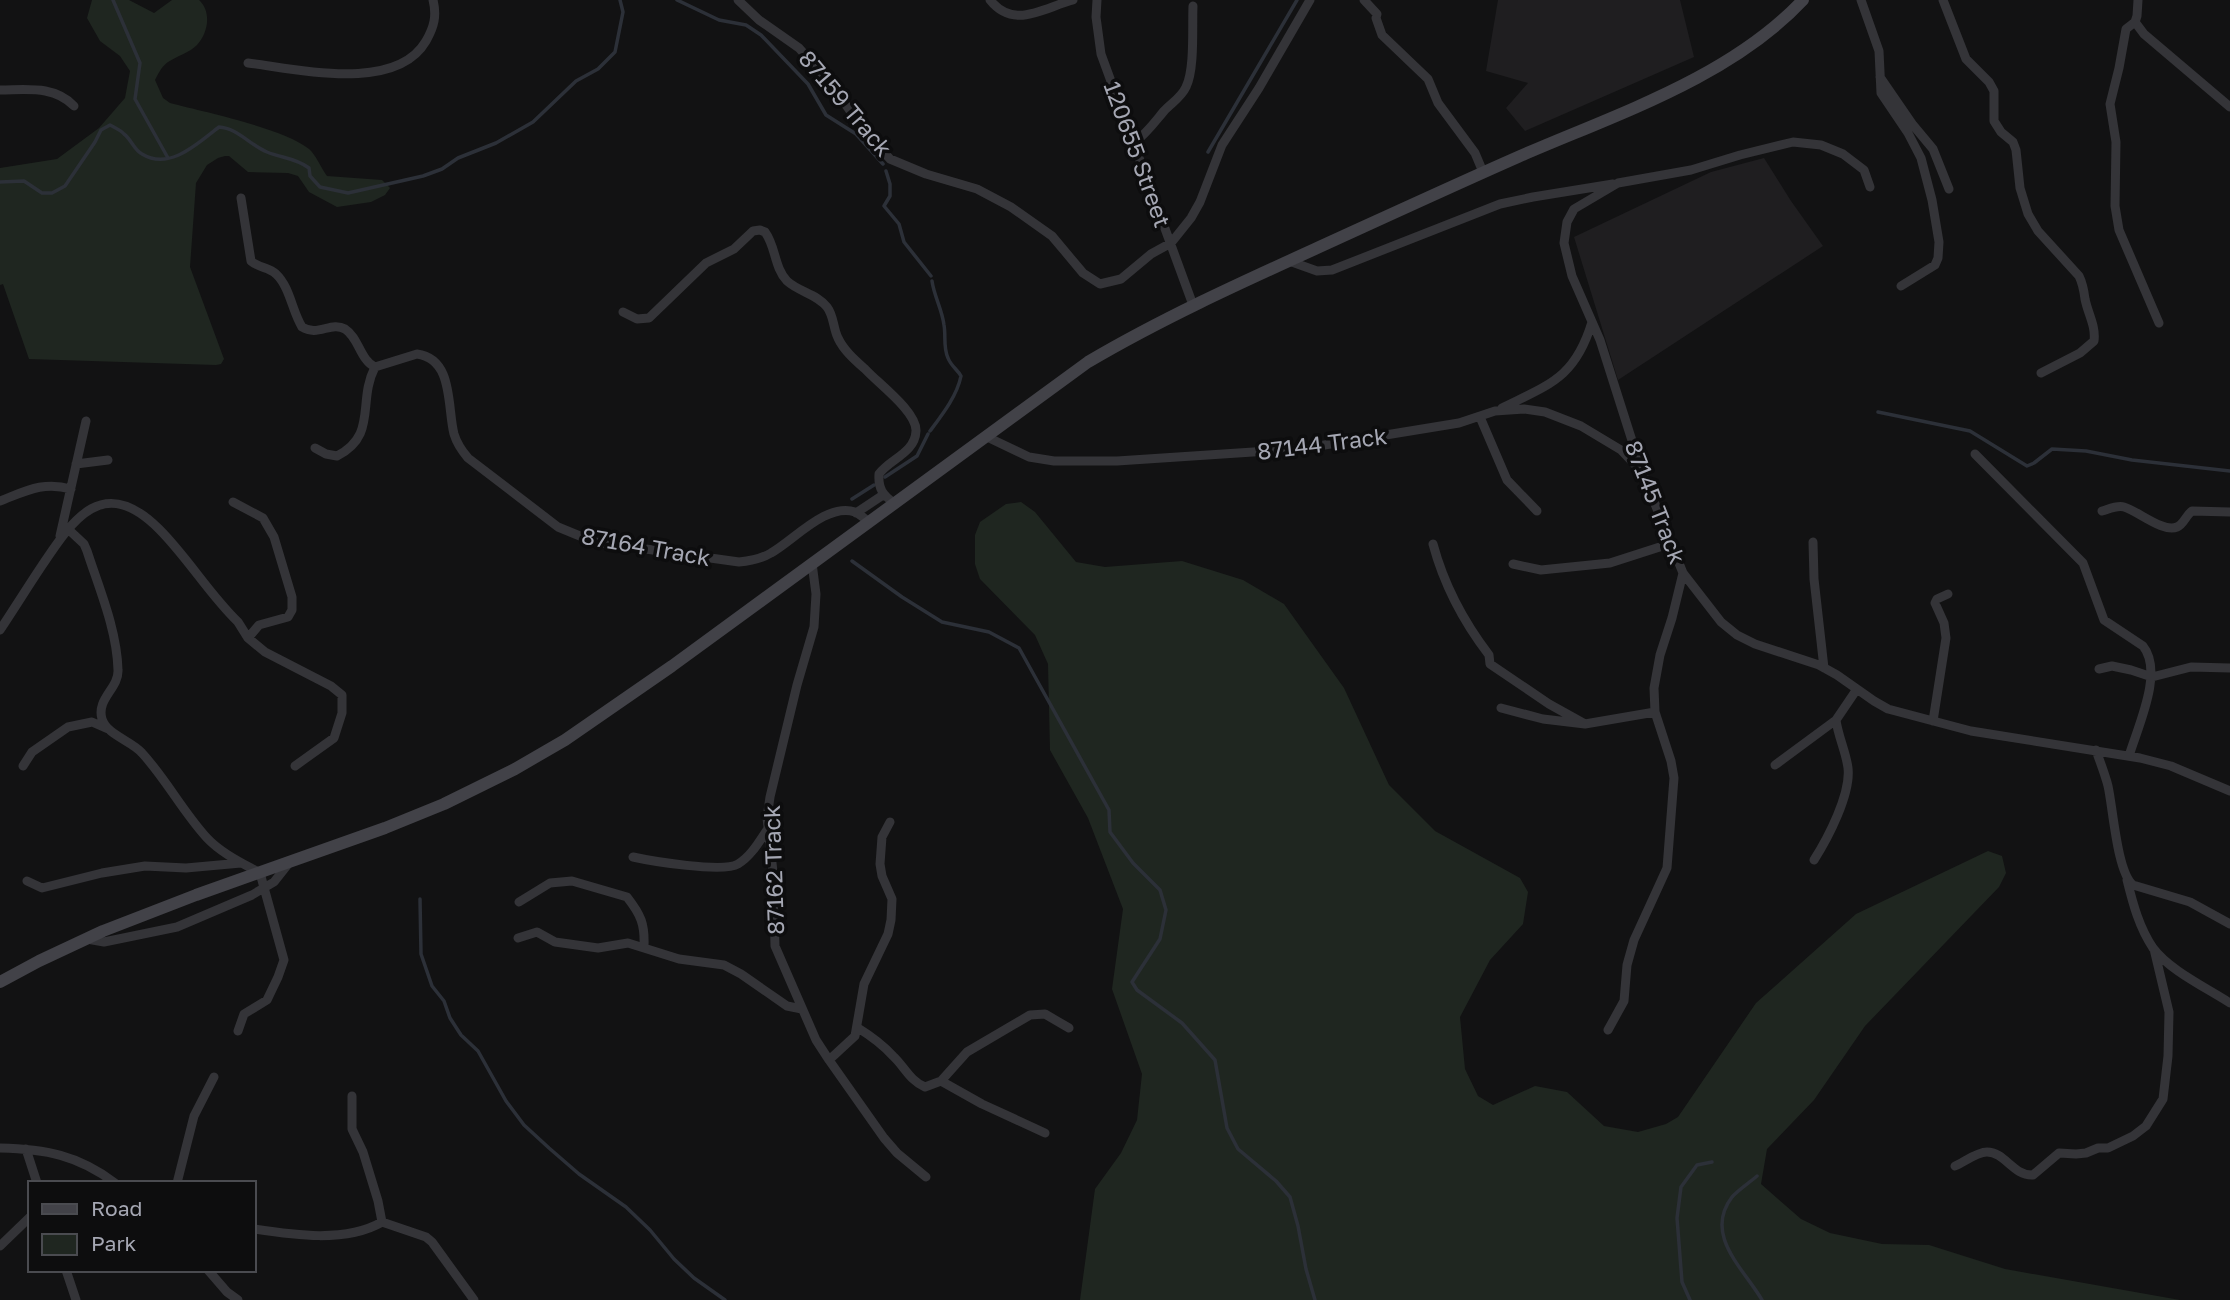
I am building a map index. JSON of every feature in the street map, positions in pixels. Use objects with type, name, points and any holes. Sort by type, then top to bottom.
[{"type":"main road","points":[[0,982],[87,939],[184,900],[386,828],[433,809],[515,769],[565,740],[615,706],[1088,362],[1193,305],[1483,172],[1696,79],[1745,49],[1803,0]]},
{"type":"street","points":[[248,63],[325,73],[356,74],[396,67],[413,57],[433,29],[436,16],[433,0]]},
{"type":"street","name":"87159 Track","points":[[738,0],[759,20],[799,48],[890,159],[926,174],[977,189],[1011,207],[1052,236],[1091,279],[1100,284],[1121,279],[1152,254],[1171,243],[1191,218],[1222,145],[1310,0]]},
{"type":"street","points":[[990,0],[1007,14],[1020,16],[1073,0]]},
{"type":"street","name":"120655 Street","points":[[1097,0],[1096,18],[1101,54],[1193,305]]},
{"type":"street","points":[[1364,0],[1377,14],[1377,26],[1384,39],[1428,79],[1438,103],[1475,153],[1483,172]]},
{"type":"street","points":[[1861,0],[1877,43],[1880,86],[1884,99],[1908,133],[1921,158],[1933,200],[1939,242],[1935,265],[1901,286]]},
{"type":"street","points":[[1943,0],[1966,59],[1994,90],[1994,121],[2001,132],[2013,142],[2016,150],[2020,188],[2028,214],[2038,230],[2083,283],[2093,322],[2094,341],[2080,353],[2041,373]]},
{"type":"street","points":[[2138,0],[2135,22],[2126,29],[2110,104],[2116,142],[2115,206],[2119,230],[2159,323]]},
{"type":"street","points":[[1134,143],[1150,131],[1187,85],[1193,6]]},
{"type":"street","points":[[2135,22],[2152,41],[2230,107]]},
{"type":"street","points":[[1880,76],[1933,149],[1949,189]]},
{"type":"street","points":[[0,90],[45,90],[58,94],[74,106]]},
{"type":"street","name":"87145 Track","points":[[1870,187],[1864,170],[1855,161],[1832,148],[1805,142],[1775,145],[1690,170],[1618,183],[1574,209],[1567,222],[1564,243],[1572,276],[1600,340],[1642,472],[1683,573],[1721,622],[1737,635],[1824,668],[1888,709],[1971,731],[2096,750],[2171,766],[2230,791]]},
{"type":"street","points":[[1289,261],[1317,271],[1332,270],[1500,204],[1618,183]]},
{"type":"street","points":[[242,198],[251,261],[278,276],[302,327],[318,331],[342,328],[352,335],[368,363],[375,368],[367,389],[363,426],[355,444],[337,456],[316,448]]},
{"type":"street","points":[[623,312],[637,319],[649,318],[706,263],[734,249],[753,231],[760,229],[765,232],[785,278],[827,307],[837,336],[845,348],[903,405],[913,419],[916,430],[913,442],[880,472],[879,484],[883,495],[894,503]]},
{"type":"street","points":[[1495,411],[1534,393],[1560,377],[1579,356],[1592,322]]},
{"type":"street","name":"87164 Track","points":[[375,368],[416,354],[434,361],[446,383],[455,436],[468,458],[558,527],[595,542],[739,562],[771,554],[817,521],[841,511],[856,513]]},
{"type":"street","name":"87144 Track","points":[[985,436],[1029,457],[1054,461],[1117,461],[1300,449],[1459,423],[1495,411],[1524,409],[1565,419],[1607,441],[1642,472]]},
{"type":"street","points":[[1480,417],[1507,480],[1537,512]]},
{"type":"street","points":[[60,538],[86,421]]},
{"type":"street","points":[[1975,454],[2083,563],[2103,618],[2143,646],[2150,656],[2152,677],[2129,756]]},
{"type":"street","points":[[76,464],[108,460]]},
{"type":"street","points":[[0,501],[18,492],[48,485],[71,489]]},
{"type":"street","points":[[869,522],[856,513],[883,495]]},
{"type":"street","points":[[233,502],[263,518],[274,537],[292,597],[292,610],[288,617],[259,625],[248,638]]},
{"type":"street","points":[[0,630],[60,538],[80,515],[103,504],[135,510],[160,530],[238,622],[248,638],[265,652],[331,686],[342,695],[342,713],[334,738],[295,766]]},
{"type":"street","points":[[2102,511],[2122,506],[2162,526],[2173,528],[2181,524],[2192,511],[2230,512]]},
{"type":"street","points":[[68,529],[87,551],[110,622],[118,671],[102,706],[104,724],[140,750],[207,839],[260,873],[282,950],[283,965],[271,995],[244,1014],[238,1031]]},
{"type":"street","points":[[1813,542],[1814,579],[1824,668]]},
{"type":"street","points":[[1433,544],[1449,594],[1489,655],[1490,664],[1549,704],[1585,724]]},
{"type":"street","points":[[1513,565],[1541,569],[1610,563],[1669,544]]},
{"type":"street","name":"87162 Track","points":[[812,563],[816,594],[814,627],[770,797],[767,830],[773,872],[775,946],[816,1040],[829,1060],[884,1138],[897,1153],[926,1177]]},
{"type":"street","points":[[1608,1030],[1624,1001],[1627,965],[1633,940],[1667,868],[1674,778],[1655,712],[1654,688],[1660,655],[1683,573]]},
{"type":"street","points":[[1933,721],[1946,638],[1944,623],[1935,603],[1937,599],[1948,594]]},
{"type":"street","points":[[2099,668],[2112,666],[2152,677],[2191,667],[2230,668]]},
{"type":"street","points":[[1775,765],[1836,720],[1857,689]]},
{"type":"street","points":[[1501,708],[1543,719],[1585,724],[1655,712]]},
{"type":"street","points":[[1814,860],[1835,822],[1848,780],[1848,767],[1836,720]]},
{"type":"street","points":[[23,766],[32,752],[68,727],[92,722],[113,731]]},
{"type":"street","points":[[1955,1166],[1989,1152],[1996,1154],[2022,1174],[2033,1175],[2059,1153],[2086,1153],[2098,1148],[2108,1148],[2133,1136],[2146,1126],[2163,1099],[2169,1012],[2154,949],[2134,907],[2122,867],[2107,785],[2096,750]]},
{"type":"street","points":[[829,1060],[852,1041],[858,1028],[866,979],[888,934],[892,899],[880,864],[883,837],[890,822]]},
{"type":"street","points":[[633,857],[657,863],[732,867],[751,853],[767,830]]},
{"type":"street","points":[[27,881],[42,888],[102,873],[145,866],[186,868],[241,863]]},
{"type":"street","points":[[87,939],[104,942],[168,930],[232,905],[265,888],[274,882],[289,863]]},
{"type":"street","points":[[2127,880],[2133,885],[2190,902],[2230,924]]},
{"type":"street","points":[[519,902],[550,883],[572,881],[627,897],[641,918],[645,930],[644,947]]},
{"type":"street","points":[[517,938],[537,932],[555,942],[598,948],[623,943],[679,959],[724,965],[788,1006],[802,1009]]},
{"type":"street","points":[[2154,949],[2182,973],[2230,1003]]},
{"type":"street","points":[[858,1028],[887,1050],[920,1086],[925,1087],[941,1081],[967,1052],[1030,1015],[1045,1014],[1069,1028]]},
{"type":"street","points":[[178,1181],[194,1116],[214,1077]]},
{"type":"street","points":[[941,1081],[982,1104],[1045,1133]]},
{"type":"street","points":[[352,1096],[352,1129],[363,1152],[382,1223]]},
{"type":"street","points":[[0,1148],[26,1149],[69,1157],[113,1181]]},
{"type":"street","points":[[26,1149],[36,1181]]},
{"type":"street","points":[[0,1246],[28,1219]]},
{"type":"street","points":[[256,1228],[313,1236],[370,1229],[382,1223],[426,1237],[474,1300]]},
{"type":"street","points":[[67,1272],[76,1300]]},
{"type":"street","points":[[210,1272],[238,1300]]},
{"type":"shaded area","points":[[1498,0],[1680,0],[1694,57],[1525,131],[1506,108],[1528,83],[1486,71]]},
{"type":"shaded area","points":[[1764,158],[1823,246],[1618,380],[1574,237],[1711,172]]},
{"type":"green space","points":[[92,0],[129,0],[154,13],[172,0],[199,0],[207,16],[204,35],[194,48],[168,62],[160,70],[155,80],[163,98],[170,103],[243,122],[297,141],[312,152],[327,176],[382,180],[390,188],[385,195],[371,202],[337,207],[309,192],[298,176],[288,173],[248,172],[229,156],[218,158],[207,165],[196,183],[190,267],[224,359],[221,364],[29,359],[3,284],[0,285],[0,168],[57,159],[99,128],[125,98],[130,71],[120,56],[100,41],[87,18]]},
{"type":"green space","points":[[1021,502],[1035,512],[1076,562],[1105,567],[1182,561],[1243,580],[1284,604],[1344,688],[1389,785],[1435,831],[1520,878],[1528,892],[1523,924],[1490,960],[1460,1017],[1465,1069],[1478,1096],[1493,1105],[1535,1086],[1567,1092],[1604,1126],[1638,1132],[1666,1124],[1678,1117],[1756,1003],[1856,914],[1988,851],[2002,856],[2006,873],[1999,887],[1865,1026],[1814,1100],[1767,1149],[1761,1184],[1801,1219],[1830,1233],[1882,1244],[1929,1245],[2005,1269],[2180,1300],[1080,1300],[1095,1189],[1121,1153],[1137,1120],[1142,1074],[1112,989],[1123,909],[1088,818],[1050,750],[1048,664],[1035,635],[980,579],[975,564],[975,535],[980,522],[1006,504]]},
{"type":"waterway","points":[[113,0],[140,63],[135,99],[168,158]]},
{"type":"waterway","points":[[0,182],[24,181],[42,193],[52,193],[65,186],[101,130],[110,125],[123,133],[142,154],[163,159],[183,153],[219,127],[226,128],[267,152],[294,160],[309,168],[310,176],[320,187],[348,193],[423,176],[496,143],[533,122],[576,81],[598,69],[615,52],[623,12],[620,0]]},
{"type":"waterway","points":[[677,0],[719,20],[746,25],[761,35],[808,84],[826,115],[856,134],[883,164]]},
{"type":"waterway","points":[[1208,152],[1297,0]]},
{"type":"waterway","points":[[886,171],[890,196],[884,206],[899,224],[904,242],[931,276]]},
{"type":"waterway","points":[[930,431],[953,398],[961,376],[946,354],[945,329],[932,281]]},
{"type":"waterway","points":[[1878,412],[1970,431],[2027,466],[2052,449],[2086,451],[2132,460],[2230,471]]},
{"type":"waterway","points":[[885,477],[917,456],[928,434]]},
{"type":"waterway","points":[[852,499],[874,485]]},
{"type":"waterway","points":[[852,561],[942,622],[989,632],[1019,648],[1109,810],[1110,832],[1133,863],[1160,890],[1166,910],[1160,939],[1132,982],[1137,990],[1182,1023],[1215,1060],[1227,1128],[1238,1149],[1276,1181],[1290,1197],[1315,1300]]},
{"type":"waterway","points":[[420,899],[421,954],[432,986],[444,1001],[450,1018],[461,1035],[478,1051],[506,1101],[524,1125],[579,1174],[626,1207],[694,1278],[725,1300]]},
{"type":"waterway","points":[[1690,1300],[1682,1282],[1677,1218],[1681,1187],[1697,1165],[1712,1162]]},
{"type":"waterway","points":[[1757,1176],[1732,1197],[1724,1211],[1722,1225],[1729,1251],[1762,1300]]}]
